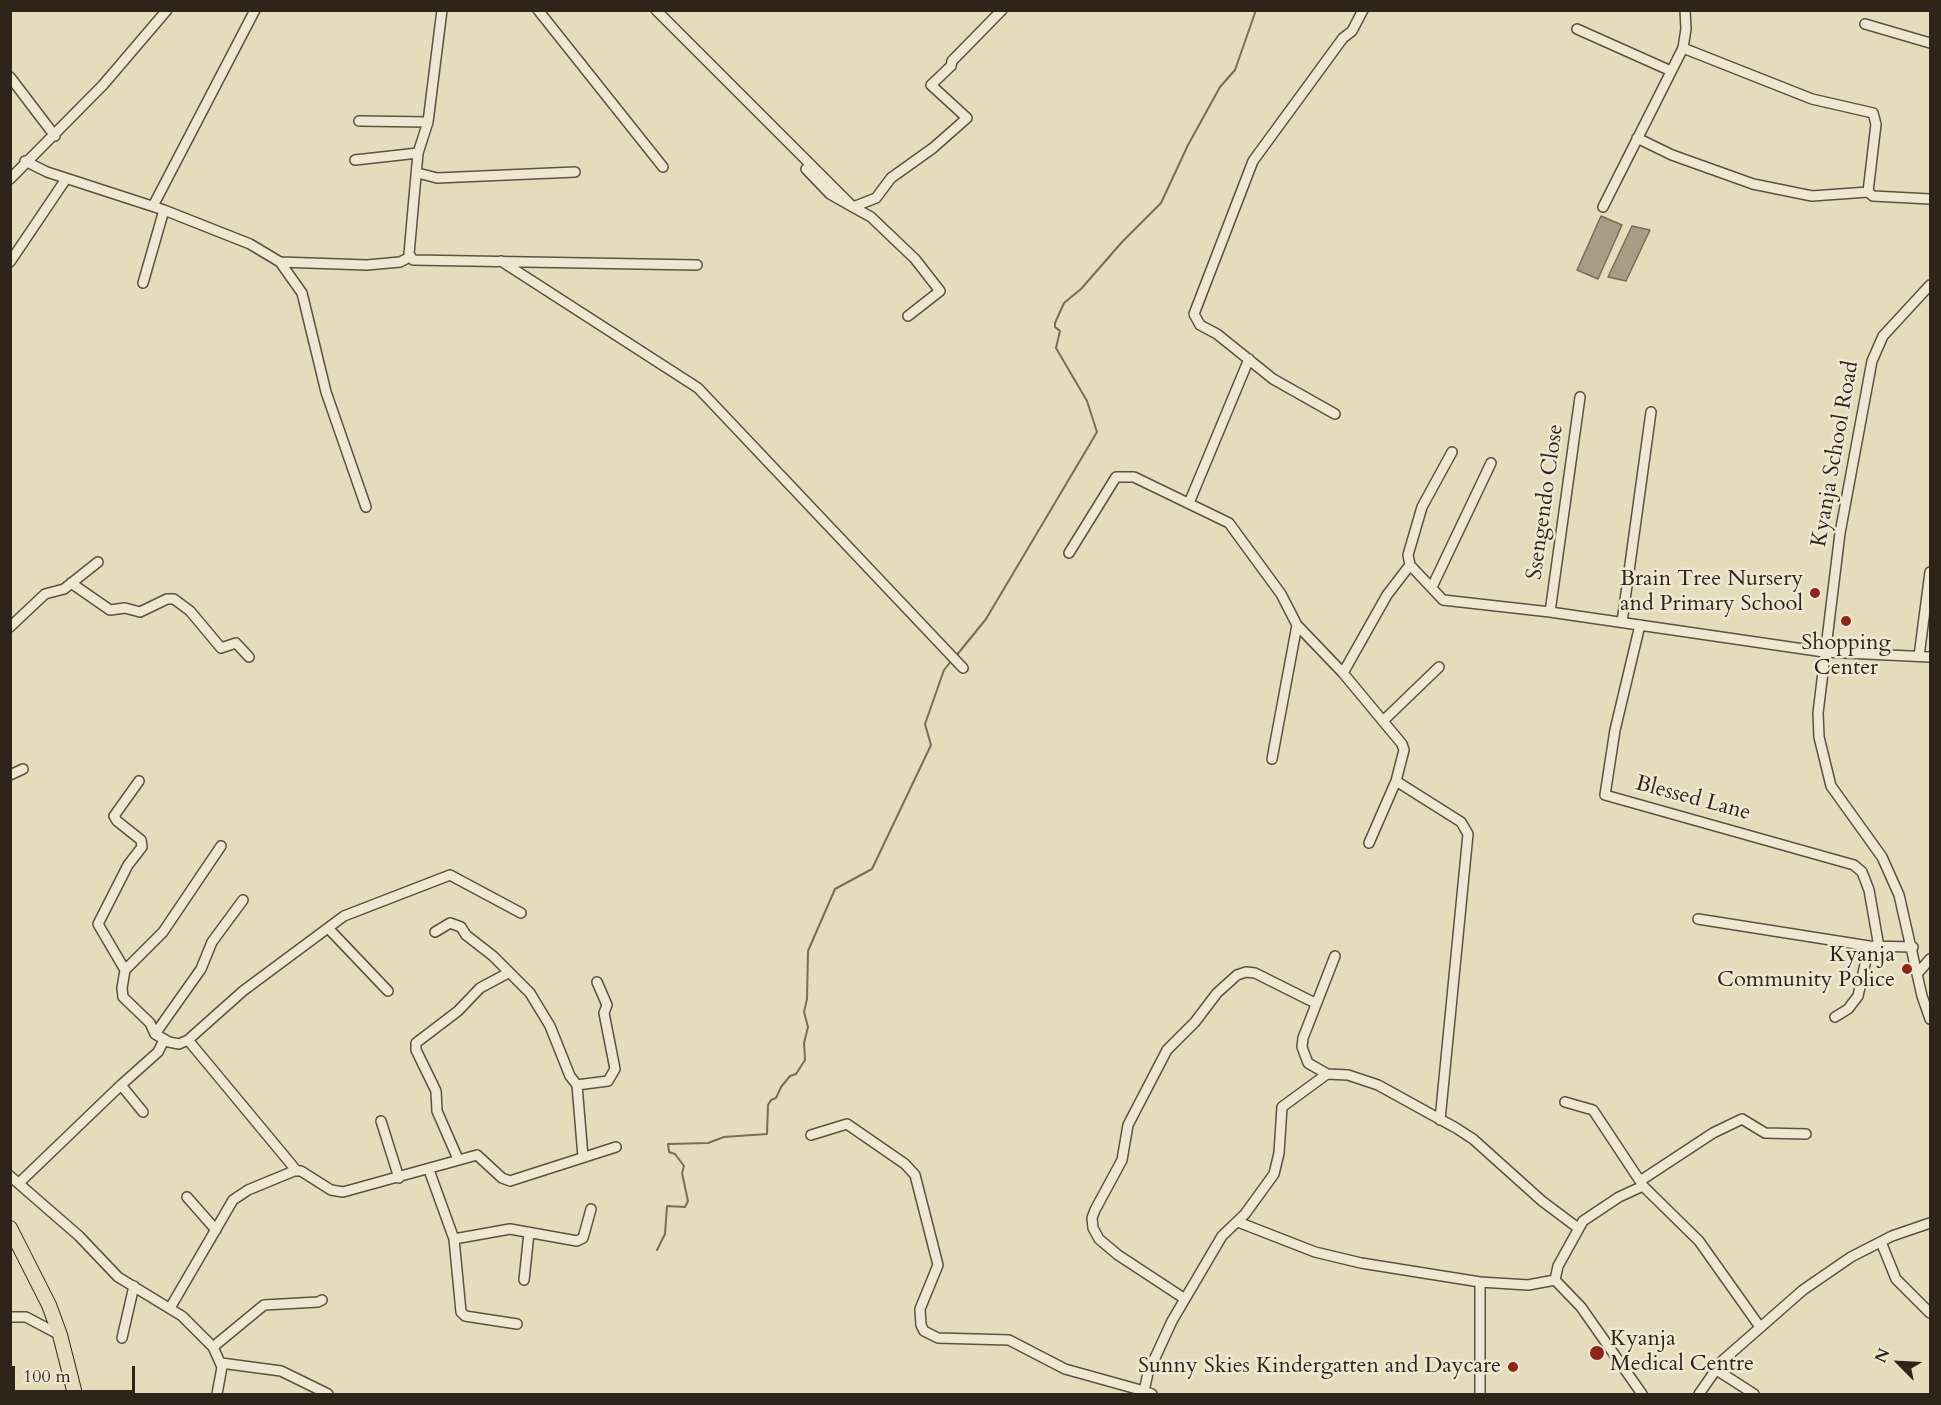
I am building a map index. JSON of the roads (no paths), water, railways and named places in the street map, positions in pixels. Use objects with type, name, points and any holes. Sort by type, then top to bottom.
[{"type":"main road","points":[[10,1228],[33,1270],[60,1335],[75,1395]]},
{"type":"street","points":[[10,179],[25,161],[55,136],[167,10]]},
{"type":"street","points":[[153,206],[255,10]]},
{"type":"street","points":[[410,257],[418,153],[428,122],[442,10]]},
{"type":"street","points":[[538,10],[663,167]]},
{"type":"street","points":[[656,10],[853,207]]},
{"type":"street","points":[[853,207],[876,198],[891,178],[933,148],[967,118],[931,84],[951,66],[952,61],[1002,10]]},
{"type":"street","points":[[1335,414],[1273,379],[1217,334],[1200,325],[1194,314],[1252,161],[1343,38],[1352,31],[1363,10]]},
{"type":"street","points":[[1603,207],[1683,48],[1686,29],[1685,10]]},
{"type":"street","points":[[1865,24],[1930,43]]},
{"type":"street","points":[[1577,29],[1671,71]]},
{"type":"street","points":[[1683,48],[1812,99],[1873,113],[1876,124],[1868,192]]},
{"type":"street","points":[[10,77],[55,136]]},
{"type":"street","points":[[359,121],[428,122]]},
{"type":"street","points":[[1637,138],[1672,155],[1753,184],[1812,196],[1868,192],[1873,196],[1930,199]]},
{"type":"street","points":[[355,160],[418,153]]},
{"type":"street","points":[[25,161],[66,179],[153,206],[250,244],[280,262],[302,293],[326,392],[366,507]]},
{"type":"street","points":[[806,169],[830,194],[871,217],[895,238],[940,291],[908,316]]},
{"type":"street","points":[[418,173],[437,178],[575,172]]},
{"type":"street","points":[[10,262],[66,179]]},
{"type":"street","points":[[143,283],[164,210]]},
{"type":"street","points":[[410,257],[417,261],[697,265]]},
{"type":"street","points":[[280,262],[367,265],[400,262],[410,257]]},
{"type":"street","points":[[501,261],[698,388],[963,668]]},
{"type":"street","name":"Kyanja School Road","points":[[1930,285],[1883,336],[1872,361],[1845,501],[1818,712],[1819,737],[1827,772],[1840,801],[1882,856],[1899,895],[1930,1019]]},
{"type":"street","points":[[1189,502],[1249,359]]},
{"type":"street","name":"Ssengendo Close","points":[[1550,612],[1580,397]]},
{"type":"street","points":[[1622,622],[1651,412]]},
{"type":"street","points":[[1452,452],[1422,507],[1408,549],[1410,565],[1443,600],[1550,612],[1824,652],[1930,657]]},
{"type":"street","points":[[1432,587],[1491,463]]},
{"type":"street","points":[[1069,553],[1116,477],[1134,477],[1229,523],[1281,594],[1298,625],[1343,673],[1402,744],[1404,750],[1396,781],[1369,843]]},
{"type":"street","points":[[10,627],[45,594],[64,589],[98,562]]},
{"type":"street","points":[[1343,673],[1387,595],[1410,565]]},
{"type":"street","points":[[1918,656],[1930,572]]},
{"type":"street","points":[[71,583],[110,610],[124,608],[140,612],[167,599],[174,599],[190,611],[218,646],[223,649],[236,643],[249,657]]},
{"type":"street","points":[[1272,759],[1298,625]]},
{"type":"street","name":"Blessed Lane","points":[[1640,625],[1615,730],[1605,795],[1854,865],[1862,872],[1869,890],[1874,947]]},
{"type":"street","points":[[1383,722],[1439,666]]},
{"type":"street","points":[[10,775],[23,769]]},
{"type":"street","points":[[125,970],[98,924],[128,865],[142,847],[141,840],[114,816],[139,781]]},
{"type":"street","points":[[1396,781],[1461,822],[1468,834],[1440,1120]]},
{"type":"street","points":[[221,846],[163,932],[125,970],[121,992],[123,998],[150,1023],[155,1034],[164,1040],[179,1044],[188,1040],[243,991],[348,914],[450,875],[520,913]]},
{"type":"street","points":[[155,1034],[201,969],[212,942],[243,900]]},
{"type":"street","points":[[1698,919],[1874,947],[1913,947]]},
{"type":"street","points":[[435,932],[450,923],[461,927],[530,993],[555,1036],[570,1076],[577,1085],[583,1157]]},
{"type":"street","points":[[328,928],[388,991]]},
{"type":"street","points":[[1835,1017],[1848,1009],[1858,996],[1874,947]]},
{"type":"street","points":[[1335,956],[1315,1003],[1302,1047],[1308,1063],[1327,1074],[1348,1075],[1369,1081],[1473,1139],[1542,1201],[1578,1228]]},
{"type":"street","points":[[1917,974],[1930,959]]},
{"type":"street","points":[[1185,1299],[1118,1255],[1099,1239],[1093,1228],[1095,1210],[1122,1160],[1128,1125],[1167,1050],[1195,1022],[1217,993],[1238,975],[1245,972],[1255,973],[1315,1003]]},
{"type":"street","points":[[458,1159],[437,1111],[436,1091],[416,1046],[418,1041],[458,1011],[480,988],[508,973]]},
{"type":"street","points":[[577,1085],[608,1081],[615,1069],[604,1013],[607,1005],[597,982]]},
{"type":"street","points":[[20,1183],[158,1052],[164,1040]]},
{"type":"street","points":[[188,1040],[296,1170],[337,1191],[349,1191],[477,1155],[502,1178],[510,1180],[532,1176],[616,1147]]},
{"type":"street","points":[[811,1135],[847,1124],[906,1164],[915,1175],[938,1265],[920,1309],[921,1325],[924,1331],[938,1338],[1009,1340],[1065,1369],[1148,1393],[1160,1345],[1185,1299],[1222,1236],[1238,1222],[1274,1174],[1279,1153],[1282,1107],[1327,1074]]},
{"type":"street","points":[[122,1085],[143,1112]]},
{"type":"street","points":[[1565,1102],[1593,1110],[1642,1184],[1699,1241],[1760,1327]]},
{"type":"street","points":[[1556,1280],[1558,1266],[1578,1228],[1596,1210],[1642,1184],[1713,1133],[1743,1119],[1765,1133],[1806,1134]]},
{"type":"street","points":[[381,1121],[399,1178]]},
{"type":"street","points":[[170,1308],[237,1197],[296,1170]]},
{"type":"street","points":[[429,1170],[454,1239],[462,1314],[517,1324]]},
{"type":"street","points":[[10,1176],[87,1244],[118,1277],[170,1308],[191,1324],[213,1347],[221,1363],[222,1377],[217,1395]]},
{"type":"street","points":[[187,1197],[216,1230]]},
{"type":"street","points":[[454,1239],[510,1229],[565,1241],[580,1240],[591,1209]]},
{"type":"street","points":[[1238,1222],[1315,1252],[1480,1282],[1528,1285],[1556,1280]]},
{"type":"street","points":[[1699,1395],[1715,1369],[1760,1327],[1827,1272],[1881,1242],[1930,1223]]},
{"type":"street","points":[[524,1280],[529,1233]]},
{"type":"street","points":[[1881,1242],[1896,1279],[1930,1313]]},
{"type":"street","points":[[1556,1280],[1581,1307],[1642,1395]]},
{"type":"street","points":[[1479,1395],[1480,1282]]},
{"type":"street","points":[[122,1338],[134,1286]]},
{"type":"street","points":[[213,1347],[264,1305],[321,1300]]},
{"type":"street","points":[[10,1317],[26,1317],[60,1335]]},
{"type":"street","points":[[221,1363],[281,1371],[328,1395]]},
{"type":"street","points":[[1715,1369],[1754,1395]]},
{"type":"waterway","points":[[956,656],[986,619],[1097,432],[1087,401],[1056,348],[1060,331],[1055,327],[1055,323],[1064,303],[1081,289],[1122,242],[1161,203],[1188,145],[1220,87],[1235,70],[1256,10]]},
{"type":"waterway","points":[[657,1250],[665,1234],[667,1206],[685,1207],[688,1201],[682,1173],[684,1166],[675,1154],[669,1152],[668,1144],[708,1143],[724,1137],[767,1134],[768,1105],[776,1098],[790,1076],[796,1074],[805,1060],[804,1043],[808,1027],[804,1012],[807,999],[808,951],[835,889],[872,869],[931,745],[925,724],[944,670],[952,660]]},
{"type":"place","name":"Brain Tree Nursery and Primary School","points":[[1815,593]]},
{"type":"place","name":"Shopping Center","points":[[1846,621]]},
{"type":"place","name":"Kyanja Community Police","points":[[1907,969]]},
{"type":"place","name":"Kyanja Medical Centre","points":[[1597,1353]]},
{"type":"place","name":"Sunny Skies Kindergatten and Daycare","points":[[1513,1367]]}]
